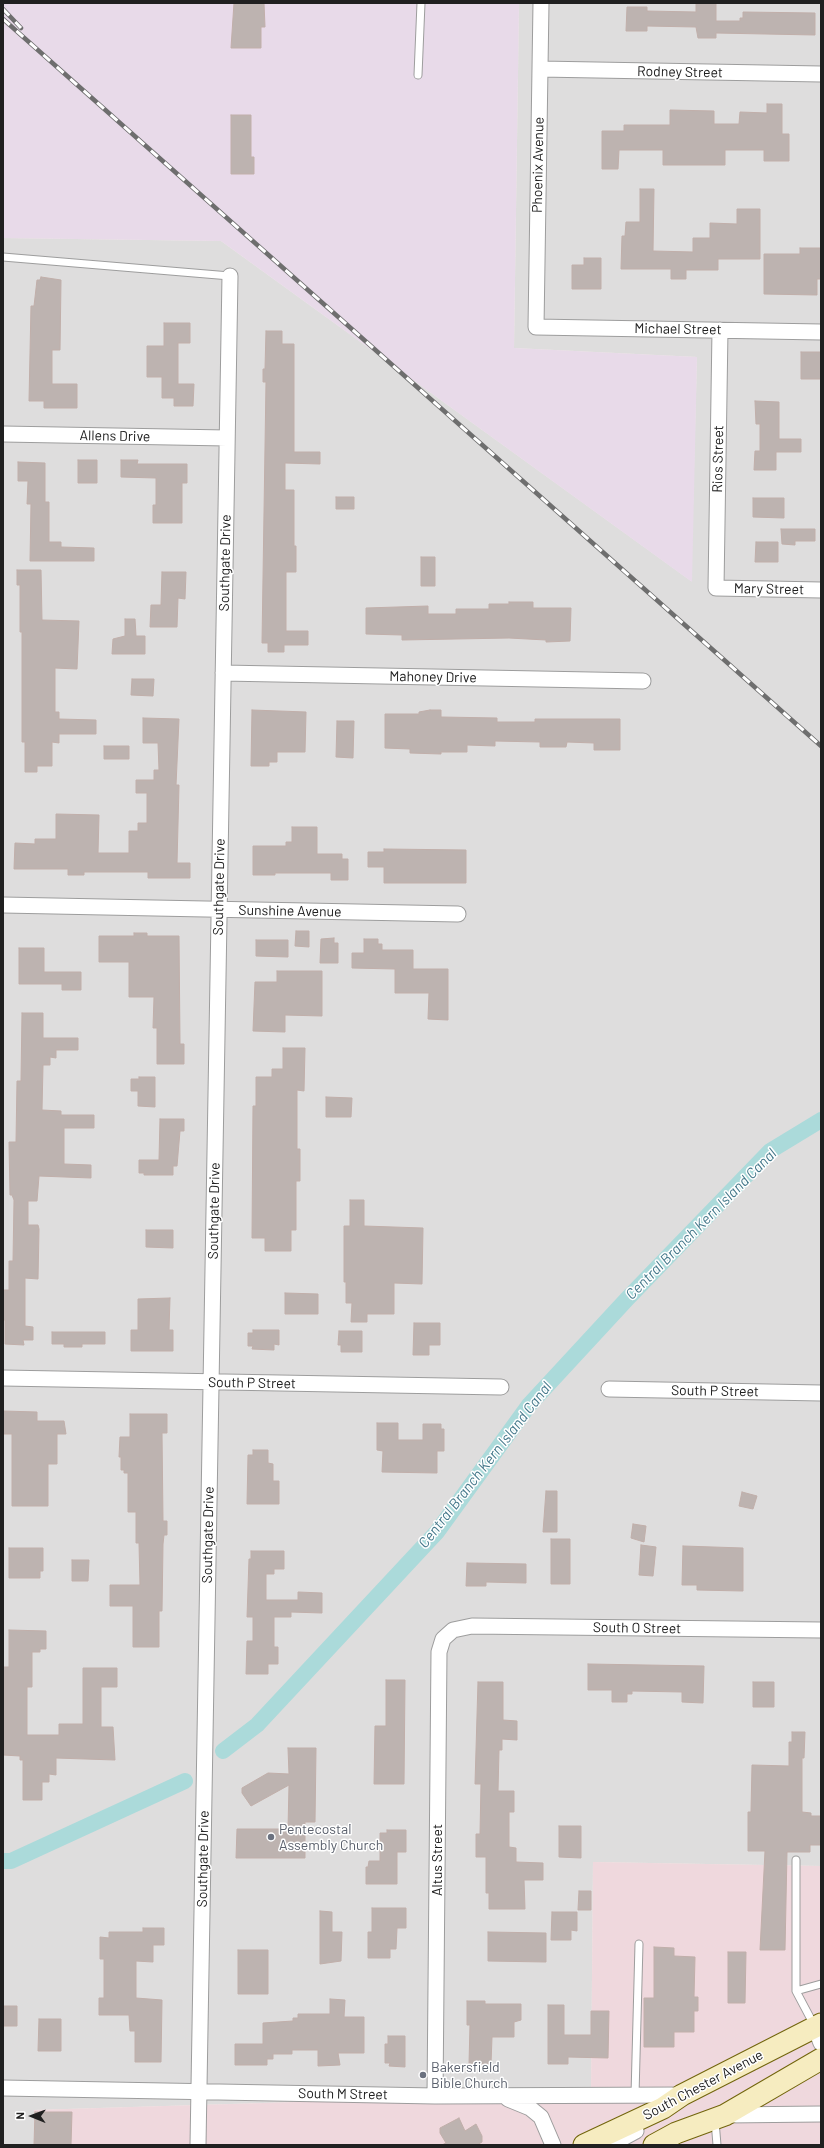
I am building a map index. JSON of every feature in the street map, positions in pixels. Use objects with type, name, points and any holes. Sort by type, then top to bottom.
[{"type":"main road","name":"South Chester Avenue","points":[[584,2145],[663,2108],[682,2095],[819,2031]]},
{"type":"main road","points":[[654,2145],[720,2117],[821,2059]]},
{"type":"street","name":"Phoenix Avenue","points":[[536,327],[541,3]]},
{"type":"street","name":"Rodney Street","points":[[540,69],[821,74]]},
{"type":"street","name":"Southgate Drive","points":[[198,2145],[230,276]]},
{"type":"street","name":"Michael Street","points":[[536,327],[821,332]]},
{"type":"street","name":"Rios Street","points":[[716,588],[720,330]]},
{"type":"street","name":"Allens Drive","points":[[3,434],[227,438]]},
{"type":"street","name":"Mary Street","points":[[716,588],[821,590]]},
{"type":"street","name":"Mahoney Drive","points":[[223,673],[643,681]]},
{"type":"street","name":"Sunshine Avenue","points":[[3,905],[458,914]]},
{"type":"street","name":"South P Street","points":[[3,1378],[501,1388]]},
{"type":"street","name":"South P Street","points":[[609,1389],[821,1393]]},
{"type":"street","name":"South O Street","points":[[453,1630],[472,1626],[821,1630]]},
{"type":"street","name":"Altus Street","points":[[435,2096],[439,1652],[443,1639],[453,1630]]},
{"type":"street","name":"South M Street","points":[[3,2088],[435,2096],[682,2095]]},
{"type":"street","points":[[502,2096],[530,2108],[541,2117],[553,2145]]},
{"type":"street","points":[[610,2145],[646,2126],[658,2117],[663,2108]]},
{"type":"street","points":[[720,2117],[821,2114]]},
{"type":"lane","points":[[418,75],[421,3]]},
{"type":"lane","points":[[3,257],[230,276]]},
{"type":"lane","points":[[796,1860],[796,1991],[819,2031]]},
{"type":"lane","points":[[635,2095],[639,1944]]},
{"type":"lane","points":[[796,1991],[821,1984]]},
{"type":"lane","points":[[717,2145],[720,2117]]},
{"type":"shaded area","points":[[3,3],[519,3],[514,348],[697,357],[692,582],[221,241],[3,238]]},
{"type":"shaded area","points":[[519,3],[821,3],[821,1866],[593,1862],[591,2093],[34,2110],[34,2145],[3,2145],[3,238],[221,241],[691,581],[697,357],[514,348]]},
{"type":"shaded area","points":[[593,1862],[821,1866],[821,2145],[34,2145],[34,2110],[591,2093]]},
{"type":"building","points":[[234,3],[264,3],[265,27],[261,27],[261,48],[231,48]]},
{"type":"building","points":[[696,3],[716,3],[716,21],[740,21],[740,18],[743,18],[743,12],[815,13],[815,35],[716,33],[716,38],[698,38],[696,27],[647,26],[647,31],[626,31],[627,7],[647,7],[647,11],[696,12]]},
{"type":"building","points":[[767,104],[782,104],[782,134],[789,134],[789,161],[764,161],[764,150],[725,150],[725,165],[663,165],[663,150],[619,150],[618,169],[602,169],[602,131],[624,131],[624,125],[670,125],[670,110],[714,111],[714,124],[739,124],[740,112],[767,113]]},
{"type":"building","points":[[231,115],[251,115],[251,157],[254,157],[254,174],[231,174]]},
{"type":"building","points":[[640,189],[654,189],[653,251],[693,252],[693,238],[710,238],[710,223],[737,224],[737,209],[760,209],[760,259],[718,259],[718,270],[686,270],[686,279],[671,279],[671,269],[621,269],[622,236],[625,236],[626,222],[640,222]]},
{"type":"building","points":[[800,248],[821,248],[821,279],[817,279],[817,295],[764,294],[764,254],[800,254]]},
{"type":"building","points":[[584,258],[601,258],[601,289],[572,289],[572,265],[584,265]]},
{"type":"building","points":[[41,277],[61,280],[60,350],[52,350],[52,384],[77,384],[77,408],[44,408],[44,401],[29,401],[31,306],[34,306],[37,280],[40,280]]},
{"type":"building","points":[[164,323],[190,323],[190,343],[178,343],[178,384],[194,384],[193,406],[174,406],[174,398],[162,398],[162,377],[147,377],[147,346],[164,346]]},
{"type":"building","points":[[266,331],[282,331],[282,344],[294,344],[294,452],[320,452],[320,464],[285,463],[285,490],[294,490],[294,546],[296,546],[296,572],[286,572],[286,631],[308,631],[308,645],[284,645],[284,652],[268,652],[268,643],[262,643],[266,382],[263,382],[263,369],[265,369]]},
{"type":"building","points":[[801,352],[821,352],[821,379],[801,379]]},
{"type":"building","points":[[755,401],[779,402],[779,439],[801,439],[801,452],[776,452],[776,470],[754,470],[755,451],[760,451],[760,424],[756,424]]},
{"type":"building","points":[[78,460],[97,460],[97,483],[78,483]]},
{"type":"building","points":[[121,460],[138,460],[137,464],[187,464],[187,483],[182,483],[182,523],[153,523],[153,505],[156,505],[156,478],[121,477]]},
{"type":"building","points":[[18,462],[45,463],[45,502],[49,502],[49,542],[61,542],[61,547],[94,548],[94,561],[30,561],[31,504],[27,504],[28,481],[18,481]]},
{"type":"building","points":[[336,497],[354,497],[354,509],[336,509]]},
{"type":"building","points":[[753,498],[784,498],[784,518],[753,517]]},
{"type":"building","points":[[781,529],[815,529],[815,541],[795,541],[795,545],[782,544]]},
{"type":"building","points":[[756,542],[778,542],[778,562],[755,562]]},
{"type":"building","points":[[421,557],[435,557],[435,586],[421,586]]},
{"type":"building","points":[[17,570],[41,570],[42,620],[79,621],[77,669],[55,668],[55,712],[59,712],[59,719],[96,720],[96,734],[59,734],[59,743],[52,742],[52,766],[37,766],[37,772],[25,772],[25,742],[22,742],[22,632],[20,632],[20,585],[17,585]]},
{"type":"building","points":[[162,572],[186,572],[185,599],[178,598],[177,627],[150,627],[151,605],[161,605]]},
{"type":"building","points":[[509,602],[533,602],[533,608],[571,608],[570,641],[546,642],[546,640],[509,638],[402,640],[402,635],[366,634],[366,608],[428,606],[428,614],[456,614],[456,609],[489,609],[489,604],[509,604]]},
{"type":"building","points":[[125,619],[135,619],[136,636],[145,636],[145,654],[112,654],[113,639],[125,636]]},
{"type":"building","points":[[132,679],[154,679],[153,696],[131,695]]},
{"type":"building","points":[[252,710],[306,712],[305,752],[277,752],[277,762],[269,762],[269,766],[251,766]]},
{"type":"building","points":[[441,710],[441,717],[497,718],[497,722],[535,722],[535,719],[620,719],[620,750],[594,750],[594,743],[567,742],[566,747],[540,747],[540,742],[495,741],[495,746],[467,745],[467,752],[441,752],[441,754],[410,753],[410,749],[385,748],[385,714],[419,714],[419,712]]},
{"type":"building","points":[[143,718],[179,719],[176,785],[179,785],[177,863],[190,863],[190,878],[148,878],[148,872],[84,872],[84,875],[68,875],[68,869],[14,869],[15,843],[35,844],[35,839],[56,839],[56,814],[99,815],[98,853],[129,853],[129,831],[138,831],[138,823],[147,823],[147,793],[136,793],[136,780],[154,780],[154,770],[159,770],[158,743],[143,743]]},
{"type":"building","points":[[337,721],[354,721],[353,758],[336,757]]},
{"type":"building","points":[[104,746],[129,746],[129,759],[104,759]]},
{"type":"building","points":[[292,827],[317,827],[317,854],[342,854],[342,859],[348,859],[348,880],[331,880],[331,873],[275,873],[275,875],[253,875],[253,846],[286,846],[286,842],[292,842]]},
{"type":"building","points":[[384,849],[466,850],[466,883],[384,883],[384,867],[368,867],[368,852],[384,852]]},
{"type":"building","points":[[296,931],[309,931],[309,947],[295,946]]},
{"type":"building","points":[[134,933],[147,933],[147,936],[179,936],[180,1044],[184,1044],[184,1064],[157,1064],[157,1028],[153,1028],[154,997],[129,997],[129,962],[99,962],[99,936],[134,936]]},
{"type":"building","points":[[334,938],[334,943],[338,943],[338,963],[320,963],[321,939]]},
{"type":"building","points":[[364,939],[378,939],[378,944],[382,944],[382,950],[413,950],[413,969],[448,969],[448,1020],[428,1019],[429,993],[395,993],[395,969],[352,968],[352,953],[364,953]]},
{"type":"building","points":[[256,940],[288,940],[288,957],[256,956]]},
{"type":"building","points":[[19,948],[44,948],[44,972],[81,972],[81,990],[62,990],[62,984],[19,984]]},
{"type":"building","points":[[277,971],[322,971],[322,1016],[285,1015],[285,1032],[253,1031],[255,982],[277,982]]},
{"type":"building","points":[[22,1013],[43,1013],[43,1038],[78,1038],[78,1050],[56,1050],[56,1058],[50,1057],[50,1065],[43,1065],[42,1110],[61,1111],[61,1115],[94,1115],[94,1128],[64,1128],[64,1164],[91,1165],[91,1178],[39,1176],[37,1201],[28,1201],[28,1225],[38,1225],[39,1229],[38,1279],[25,1278],[25,1326],[33,1327],[33,1340],[23,1340],[24,1345],[5,1344],[5,1320],[3,1320],[3,1290],[9,1290],[9,1261],[13,1261],[14,1200],[12,1195],[10,1195],[9,1142],[16,1142],[17,1081],[21,1081]]},
{"type":"building","points":[[283,1048],[305,1048],[304,1091],[297,1090],[297,1149],[300,1149],[300,1181],[296,1181],[296,1230],[291,1230],[291,1251],[265,1251],[265,1238],[252,1238],[253,1106],[256,1106],[256,1077],[272,1077],[272,1069],[283,1069]]},
{"type":"building","points":[[139,1077],[155,1077],[155,1107],[138,1106],[138,1091],[131,1091],[131,1079],[139,1079]]},
{"type":"building","points":[[326,1097],[352,1098],[351,1117],[326,1117]]},
{"type":"building","points":[[160,1119],[184,1119],[184,1131],[180,1131],[177,1166],[173,1166],[173,1175],[144,1175],[144,1173],[139,1173],[139,1160],[159,1160]]},
{"type":"building","points":[[350,1200],[364,1200],[364,1226],[423,1228],[422,1284],[394,1283],[394,1314],[367,1314],[367,1322],[351,1322],[352,1303],[346,1303],[346,1282],[344,1282],[344,1226],[350,1226]]},
{"type":"building","points":[[146,1230],[173,1230],[173,1248],[146,1247]]},
{"type":"building","points":[[285,1293],[318,1294],[318,1314],[285,1314]]},
{"type":"building","points":[[170,1298],[169,1330],[173,1330],[173,1351],[131,1351],[131,1330],[138,1330],[138,1299]]},
{"type":"building","points":[[414,1323],[440,1323],[440,1345],[429,1345],[429,1355],[413,1355]]},
{"type":"building","points":[[253,1330],[279,1330],[279,1345],[274,1344],[274,1350],[252,1349],[253,1346],[248,1346],[248,1333],[253,1333]]},
{"type":"building","points":[[339,1331],[362,1331],[362,1352],[341,1352],[341,1345],[338,1345]]},
{"type":"building","points":[[52,1332],[105,1332],[105,1344],[82,1344],[82,1347],[64,1347],[64,1344],[52,1344]]},
{"type":"building","points":[[3,1411],[37,1412],[37,1421],[64,1421],[66,1434],[57,1434],[57,1464],[48,1464],[48,1506],[12,1506],[12,1434],[3,1434]]},
{"type":"building","points":[[130,1414],[167,1414],[167,1433],[162,1433],[163,1521],[167,1521],[167,1535],[164,1535],[163,1544],[162,1611],[159,1611],[159,1647],[133,1647],[133,1606],[110,1606],[110,1585],[140,1585],[139,1543],[136,1543],[136,1512],[128,1512],[128,1473],[124,1473],[124,1470],[121,1470],[121,1457],[119,1457],[120,1437],[130,1437]]},
{"type":"building","points":[[377,1423],[398,1423],[398,1440],[423,1440],[423,1424],[441,1424],[441,1429],[444,1429],[444,1451],[437,1451],[437,1473],[382,1472],[383,1451],[377,1450]]},
{"type":"building","points":[[253,1450],[268,1450],[268,1463],[273,1464],[273,1481],[279,1481],[279,1504],[247,1504],[248,1455],[253,1455]]},
{"type":"building","points":[[546,1491],[557,1491],[557,1532],[543,1532]]},
{"type":"building","points":[[742,1492],[757,1496],[753,1509],[739,1506]]},
{"type":"building","points":[[633,1524],[646,1526],[644,1542],[631,1538]]},
{"type":"building","points":[[551,1539],[570,1539],[570,1584],[551,1584]]},
{"type":"building","points":[[641,1545],[656,1547],[653,1576],[639,1575]]},
{"type":"building","points":[[683,1546],[743,1548],[743,1591],[697,1590],[697,1585],[682,1585]]},
{"type":"building","points":[[9,1548],[43,1548],[43,1571],[40,1571],[40,1578],[9,1578]]},
{"type":"building","points":[[251,1551],[284,1551],[284,1569],[274,1569],[274,1574],[266,1574],[266,1600],[298,1600],[298,1592],[322,1593],[322,1613],[291,1612],[291,1617],[274,1617],[274,1647],[278,1647],[278,1664],[268,1664],[268,1674],[246,1674],[247,1641],[253,1641],[253,1617],[247,1617],[249,1559],[251,1559]]},
{"type":"building","points":[[72,1560],[89,1560],[88,1581],[72,1581]]},
{"type":"building","points":[[467,1563],[526,1564],[526,1583],[486,1582],[486,1586],[466,1586]]},
{"type":"building","points":[[9,1630],[46,1631],[46,1649],[40,1649],[40,1652],[32,1652],[32,1687],[27,1687],[27,1735],[59,1735],[59,1724],[83,1724],[83,1668],[117,1668],[117,1687],[101,1687],[101,1727],[113,1727],[115,1760],[56,1758],[56,1775],[49,1774],[49,1782],[42,1782],[42,1800],[23,1800],[23,1760],[20,1760],[20,1756],[3,1755],[3,1667],[9,1667]]},
{"type":"building","points":[[588,1664],[704,1666],[703,1703],[682,1702],[682,1692],[632,1691],[632,1694],[627,1694],[627,1702],[612,1702],[612,1690],[588,1690]]},
{"type":"building","points":[[386,1680],[405,1680],[404,1784],[374,1784],[375,1726],[386,1726]]},
{"type":"building","points":[[478,1682],[503,1682],[503,1720],[517,1721],[517,1740],[502,1739],[502,1750],[499,1750],[498,1791],[514,1791],[514,1812],[509,1812],[509,1847],[516,1848],[516,1862],[543,1863],[543,1880],[524,1880],[525,1909],[489,1909],[489,1893],[486,1893],[486,1857],[476,1857],[476,1834],[480,1834],[481,1784],[475,1784]]},
{"type":"building","points":[[753,1682],[774,1682],[774,1707],[753,1707]]},
{"type":"building","points":[[792,1732],[805,1732],[804,1758],[802,1758],[802,1812],[811,1813],[811,1816],[821,1816],[821,1845],[810,1845],[810,1852],[787,1852],[785,1950],[760,1950],[765,1851],[748,1851],[748,1812],[751,1812],[752,1765],[789,1766],[789,1742],[792,1742]]},
{"type":"building","points":[[288,1748],[316,1748],[315,1822],[305,1822],[305,1858],[236,1858],[237,1829],[288,1829],[289,1785],[251,1806],[242,1793],[242,1788],[268,1773],[289,1774]]},
{"type":"building","points":[[559,1826],[581,1826],[581,1858],[559,1857]]},
{"type":"building","points":[[387,1830],[406,1830],[406,1852],[397,1852],[397,1884],[366,1884],[366,1867],[368,1867],[369,1861],[380,1861],[380,1833],[387,1833]]},
{"type":"building","points":[[579,1891],[591,1891],[591,1910],[578,1910]]},
{"type":"building","points":[[372,1908],[406,1908],[406,1928],[397,1928],[396,1949],[390,1949],[390,1958],[368,1958],[368,1932],[372,1932]]},
{"type":"building","points":[[320,1911],[332,1912],[332,1932],[342,1932],[341,1961],[320,1964]]},
{"type":"building","points":[[552,1912],[577,1912],[577,1931],[571,1930],[571,1940],[551,1940]]},
{"type":"building","points":[[143,1928],[164,1928],[164,1945],[153,1945],[153,1962],[136,1961],[136,1998],[162,2000],[161,2062],[135,2062],[135,2031],[130,2031],[129,2015],[99,2015],[99,1998],[104,1998],[104,1959],[100,1959],[100,1937],[109,1938],[109,1932],[143,1932]]},
{"type":"building","points":[[488,1932],[546,1933],[546,1962],[488,1961]]},
{"type":"building","points":[[654,1947],[674,1948],[674,1956],[695,1957],[694,1997],[698,1997],[698,2011],[694,2011],[694,2032],[674,2032],[674,2047],[644,2047],[644,1998],[654,1998]]},
{"type":"building","points":[[238,1950],[268,1950],[268,1994],[238,1994]]},
{"type":"building","points":[[728,1952],[746,1952],[745,2003],[728,2003]]},
{"type":"building","points":[[330,1999],[345,2000],[344,2017],[364,2017],[364,2053],[338,2053],[340,2065],[318,2066],[318,2050],[292,2050],[292,2054],[273,2054],[273,2059],[267,2059],[267,2065],[235,2065],[235,2044],[263,2044],[263,2023],[293,2021],[293,2018],[298,2018],[298,2014],[330,2014]]},
{"type":"building","points":[[467,2001],[485,2001],[485,2004],[521,2004],[521,2020],[514,2022],[514,2037],[492,2037],[491,2064],[469,2064],[470,2025],[467,2025]]},
{"type":"building","points":[[548,2005],[564,2005],[564,2035],[591,2035],[591,2011],[609,2011],[608,2058],[568,2057],[568,2064],[548,2064]]},
{"type":"building","points":[[3,2006],[17,2006],[17,2026],[3,2026]]},
{"type":"building","points":[[39,2019],[61,2019],[61,2051],[38,2051]]},
{"type":"building","points":[[388,2036],[405,2036],[405,2067],[389,2066],[390,2063],[385,2063],[385,2044],[388,2044]]},
{"type":"building","points":[[35,2112],[72,2112],[71,2145],[34,2145]]},
{"type":"building","points":[[459,2118],[465,2131],[476,2124],[482,2136],[482,2142],[477,2145],[442,2145],[446,2143],[440,2133],[440,2128]]},
{"type":"waterway","name":"Central Branch Kern Island Canal","points":[[223,1751],[257,1725],[437,1532],[529,1405],[627,1299],[770,1151],[821,1120]]},
{"type":"waterway","name":"Central Branch Kern Island Canal","points":[[3,1861],[11,1861],[185,1781]]},
{"type":"railway","points":[[3,9],[21,28]]},
{"type":"railway","points":[[3,19],[821,746]]},
{"type":"place","name":"Pentecostal Assembly Church","points":[[271,1837]]},
{"type":"place","name":"Bakersfield Bible Church","points":[[423,2075]]}]
